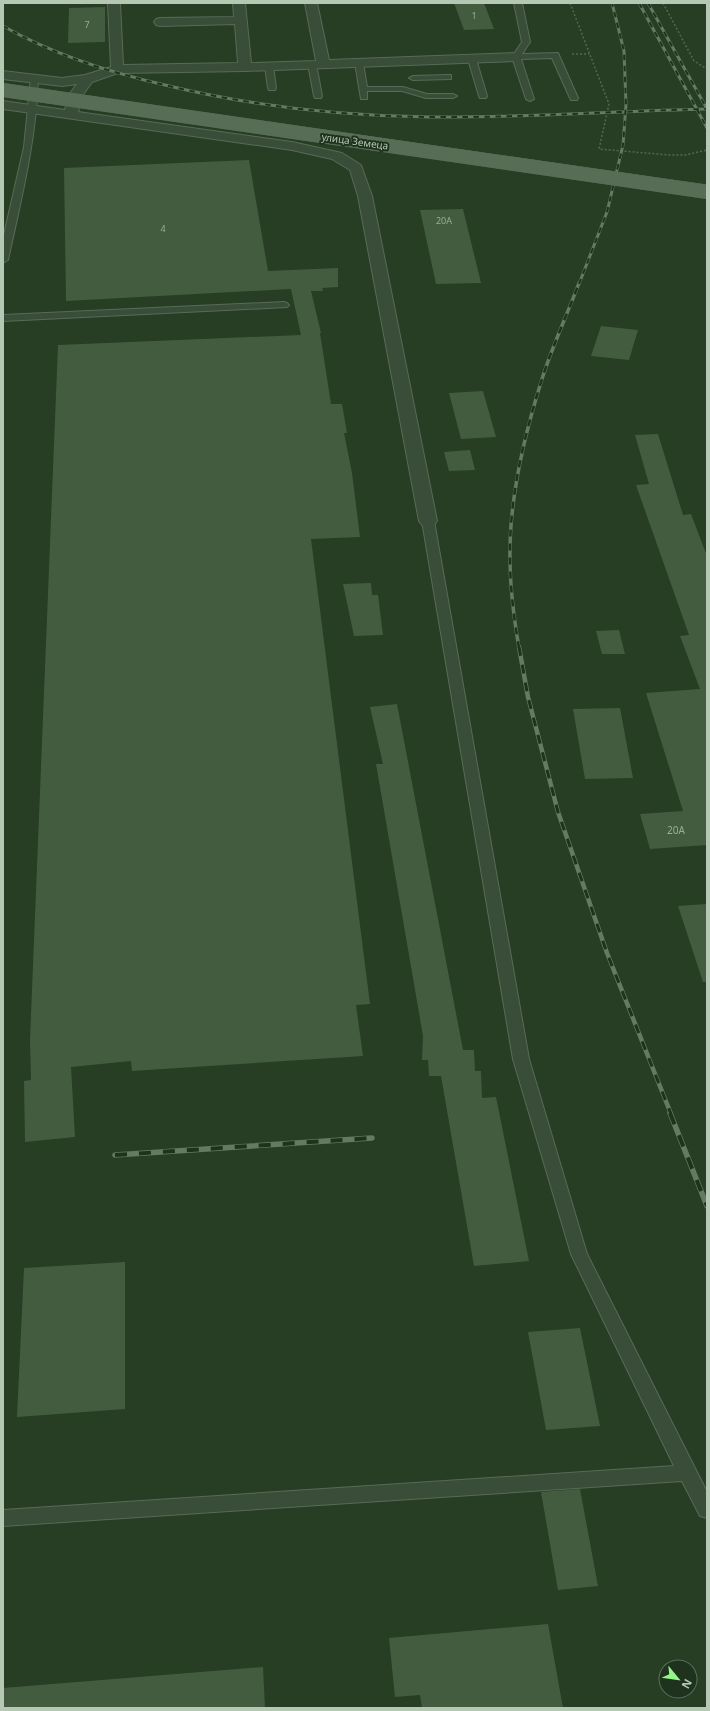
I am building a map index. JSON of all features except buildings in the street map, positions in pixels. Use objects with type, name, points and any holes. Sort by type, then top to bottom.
[{"type":"main road","name":"улица Земеца","points":[[3,90],[707,192]]},
{"type":"street","points":[[114,3],[117,69]]},
{"type":"street","points":[[239,3],[245,67]]},
{"type":"street","points":[[311,3],[318,64]]},
{"type":"street","points":[[160,22],[241,20]]},
{"type":"street","points":[[3,74],[62,82],[87,79],[117,69],[245,67],[516,57]]},
{"type":"street","points":[[70,115],[75,96],[87,79]]},
{"type":"street","points":[[3,105],[292,146],[337,156],[356,168],[366,204],[428,521]]},
{"type":"lane","points":[[516,57],[526,42],[518,3]]},
{"type":"lane","points":[[516,57],[555,55],[574,98]]},
{"type":"lane","points":[[516,57],[530,99]]},
{"type":"lane","points":[[472,59],[483,96]]},
{"type":"lane","points":[[410,61],[413,78],[413,92]]},
{"type":"lane","points":[[358,63],[363,93],[403,89],[426,96],[453,96]]},
{"type":"lane","points":[[318,64],[318,96]]},
{"type":"lane","points":[[270,66],[272,88]]},
{"type":"lane","points":[[413,78],[448,77]]},
{"type":"lane","points":[[3,260],[28,147],[33,109],[34,79]]},
{"type":"lane","points":[[3,318],[284,305]]},
{"type":"lane","points":[[428,521],[521,1060],[579,1254],[686,1473],[707,1510]]},
{"type":"lane","points":[[3,1518],[686,1473]]},
{"type":"path","points":[[570,3],[609,104],[599,149],[669,155],[685,155],[707,150]]},
{"type":"path","points":[[663,3],[694,61],[707,69]]},
{"type":"tram line","points":[[3,84],[707,185]]},
{"type":"railway","points":[[612,3],[624,51],[625,112]]},
{"type":"railway","points":[[639,3],[697,109]]},
{"type":"railway","points":[[648,3],[707,109],[697,109]]},
{"type":"railway","points":[[3,26],[42,46],[82,62],[144,80],[230,99],[263,104],[363,115],[429,117],[625,112]]},
{"type":"railway","points":[[625,112],[697,109]]},
{"type":"railway","points":[[697,109],[707,128]]},
{"type":"railway","points":[[579,284],[607,212],[623,145],[625,112]]},
{"type":"railway","points":[[519,648],[515,626],[510,569],[510,535],[515,490],[529,423],[542,379],[579,283]]},
{"type":"railway","points":[[519,647],[528,697],[558,812],[607,953],[671,1114]]},
{"type":"railway","points":[[670,1113],[707,1206]]},
{"type":"railway","points":[[115,1155],[372,1138]]}]
